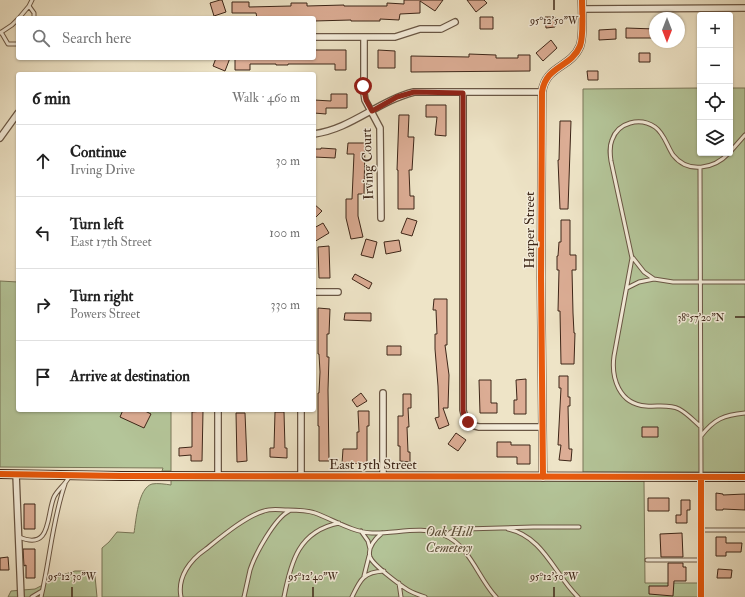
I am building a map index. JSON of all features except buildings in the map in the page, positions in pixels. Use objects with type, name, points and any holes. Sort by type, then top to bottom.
[{"type":"main road","name":"East 15th Street","points":[[0,474],[383,477],[745,477]]},
{"type":"street","name":"Harper Street","points":[[543,477],[541,278],[542,92],[547,78],[552,72],[571,58],[580,46],[582,40],[582,0]]},
{"type":"street","points":[[582,9],[745,8]]},
{"type":"street","points":[[316,37],[395,37],[420,29],[441,29],[455,22]]},
{"type":"street","name":"Irving Court","points":[[364,37],[364,93],[378,123],[380,135],[380,218]]},
{"type":"street","points":[[316,134],[324,133],[346,125],[397,97],[414,92],[542,92]]},
{"type":"street","points":[[463,93],[464,416],[468,422],[479,427],[543,427]]},
{"type":"street","points":[[0,138],[16,116]]},
{"type":"street","points":[[316,292],[338,292]]},
{"type":"street","points":[[383,393],[383,477]]},
{"type":"street","points":[[218,412],[218,476]]},
{"type":"street","points":[[301,412],[301,476]]},
{"type":"street","points":[[16,474],[21,597]]},
{"type":"street","points":[[701,477],[701,597]]},
{"type":"lane","points":[[20,16],[29,6],[32,0]]},
{"type":"lane","points":[[29,6],[34,13],[34,16]]},
{"type":"lane","points":[[16,20],[0,33],[8,44],[16,44]]},
{"type":"lane","points":[[701,427],[679,409],[663,406],[644,406],[627,400],[618,388],[613,374],[613,363],[632,258],[610,154],[610,146],[615,133],[624,125],[636,121],[648,123],[658,129],[674,156],[680,162],[692,167],[700,168],[718,163],[725,156]]},
{"type":"lane","points":[[733,148],[745,135]]},
{"type":"lane","points":[[700,168],[701,477]]},
{"type":"lane","points":[[632,258],[644,272],[654,279]]},
{"type":"lane","points":[[627,288],[639,282],[654,279],[673,282],[745,282]]},
{"type":"lane","points":[[701,436],[708,426],[724,416],[745,413]]},
{"type":"lane","points":[[18,537],[31,541],[41,536],[46,530],[55,495],[71,475]]},
{"type":"lane","points":[[41,597],[58,508],[65,484]]},
{"type":"lane","points":[[244,597],[251,568],[257,554],[280,517],[290,510]]},
{"type":"lane","points":[[181,597],[181,586],[185,570],[204,550],[254,515],[264,511],[290,510],[309,511],[361,531],[372,533],[426,531],[436,532],[446,536],[462,549],[496,597]]},
{"type":"lane","points":[[284,597],[290,571],[301,546],[308,537],[316,531],[339,523]]},
{"type":"lane","points":[[446,536],[451,532],[458,530],[579,527]]},
{"type":"lane","points":[[503,528],[525,535],[535,543],[553,564],[571,591],[578,597]]},
{"type":"lane","points":[[702,530],[745,530]]},
{"type":"lane","points":[[352,597],[364,576],[370,556],[368,541],[361,531]]},
{"type":"lane","points":[[370,549],[373,542],[382,532]]},
{"type":"lane","points":[[370,556],[379,568],[415,594],[424,597]]},
{"type":"lane","points":[[647,560],[702,560]]},
{"type":"lane","points":[[364,576],[384,571]]},
{"type":"lane","points":[[399,583],[401,597]]},
{"type":"lane","points":[[32,597],[42,591]]},
{"type":"lane","points":[[418,597],[424,597]]},
{"type":"green space","points":[[697,88],[697,156],[733,156],[733,88],[745,88],[745,472],[583,472],[583,89]]},
{"type":"green space","points":[[0,281],[16,282],[16,412],[171,412],[171,471],[162,471],[163,468],[0,467]]},
{"type":"green space","name":"Oak Hill Cemetery","points":[[171,480],[644,481],[645,583],[699,583],[699,597],[102,597],[102,548],[117,532],[134,533],[138,506],[147,487],[152,484],[171,485]]},
{"type":"green space","points":[[75,571],[85,571],[95,576],[97,597],[8,597],[11,591],[35,589],[62,575]]},
{"type":"cycle path","points":[[543,477],[541,278],[542,92],[544,83],[548,77],[553,71],[571,59],[580,46],[582,30],[582,0]]},
{"type":"cycle path","points":[[0,474],[121,476],[745,477]]},
{"type":"cycle path","points":[[701,477],[701,597]]},
{"type":"route","points":[[363,86],[366,100],[372,111],[397,97],[414,92],[424,91],[463,93],[463,410],[464,416],[468,422]]}]
